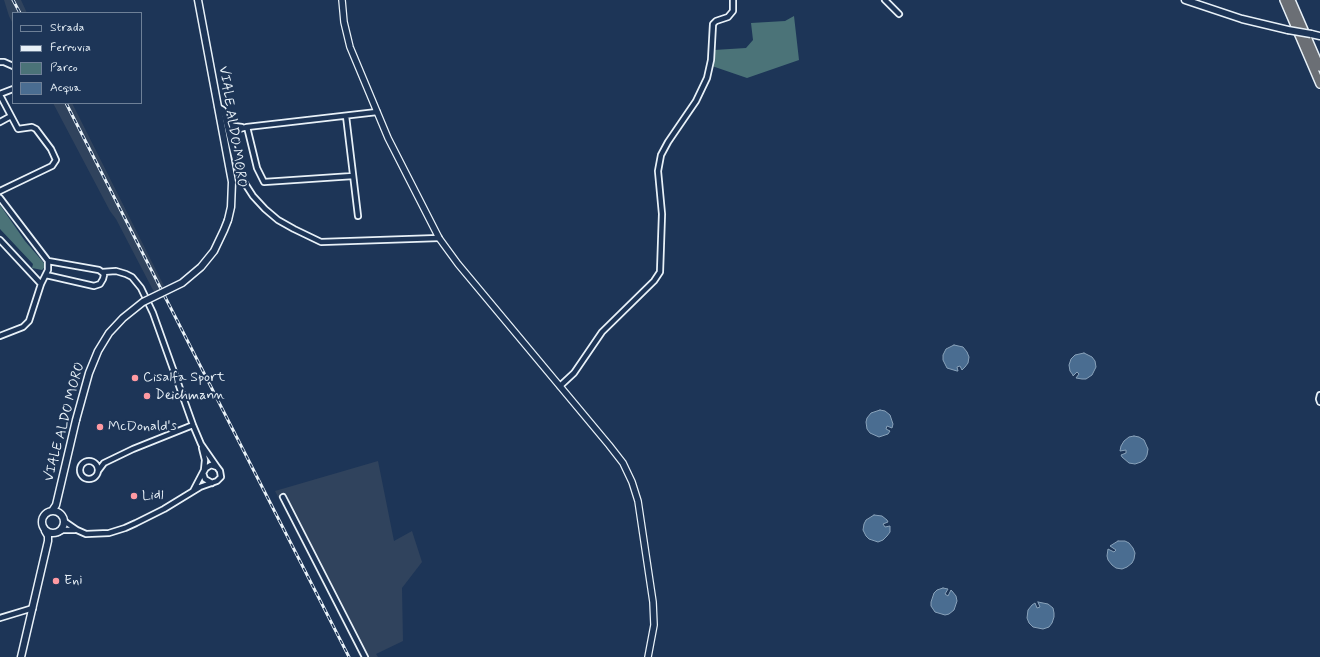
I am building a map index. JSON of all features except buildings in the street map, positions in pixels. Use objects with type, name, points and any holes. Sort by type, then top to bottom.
[{"type":"highway","points":[[1284,0],[1320,84]]},
{"type":"highway","points":[[1292,0],[1320,67]]},
{"type":"main road","name":"VIALE ALDO MORO","points":[[21,657],[48,541],[48,536],[42,524],[42,520],[45,514],[52,511],[56,505],[76,420],[89,373],[98,351],[109,333],[123,318],[142,302],[182,283],[201,268],[214,251],[228,220],[231,207],[232,182],[198,0]]},
{"type":"main road","points":[[1185,0],[1242,20],[1320,36]]},
{"type":"main road","name":"VIALE ALDO MORO","points":[[56,505],[58,513],[63,518],[64,522]]},
{"type":"main road","points":[[52,511],[58,513]]},
{"type":"main road","points":[[48,541],[58,533],[64,525],[64,522]]},
{"type":"main road","points":[[45,531],[52,534],[58,533]]},
{"type":"street","points":[[342,0],[344,22],[348,41],[391,145],[439,238],[458,264],[623,463],[632,482],[638,501],[653,602],[654,625],[648,657]]},
{"type":"street","points":[[560,386],[574,373],[602,332],[654,281],[660,272],[662,214],[658,171],[661,155],[699,96],[707,78],[711,60],[713,24],[716,21],[728,17],[733,11],[733,0]]},
{"type":"street","points":[[885,0],[899,14]]},
{"type":"street","points":[[0,62],[12,66]]},
{"type":"street","points":[[0,191],[52,166],[56,162],[51,149],[36,128],[28,127],[21,130],[18,129],[0,95],[12,89]]},
{"type":"street","points":[[218,106],[223,110],[236,164],[242,179],[253,196],[278,220],[321,242],[439,238]]},
{"type":"street","points":[[230,139],[232,133],[236,130],[247,127],[377,112]]},
{"type":"street","points":[[0,122],[11,116]]},
{"type":"street","points":[[346,116],[358,216]]},
{"type":"street","points":[[225,119],[229,124],[234,126],[247,127]]},
{"type":"street","points":[[247,127],[258,168],[264,182],[353,176]]},
{"type":"street","points":[[0,198],[48,262],[49,266],[41,284],[29,321],[23,327],[0,336]]},
{"type":"street","points":[[0,240],[41,284]]},
{"type":"street","points":[[48,262],[102,272],[126,274],[132,277],[141,288],[153,314],[201,444],[205,460],[203,473],[205,479],[212,483]]},
{"type":"street","points":[[46,274],[94,286],[102,282],[104,275],[102,272]]},
{"type":"street","points":[[1320,395],[1320,402]]},
{"type":"street","points":[[104,463],[91,461],[85,462],[81,466],[81,472],[84,477],[94,477],[104,463],[133,449],[193,425]]},
{"type":"street","points":[[64,522],[86,534],[93,535],[109,533],[125,528],[164,509],[200,487],[217,481],[221,477],[220,471],[201,444]]},
{"type":"street","points":[[94,462],[98,467],[98,471]]},
{"type":"street","points":[[191,493],[204,470],[208,466],[214,465],[217,467]]},
{"type":"street","points":[[283,497],[365,657]]},
{"type":"street","points":[[58,533],[64,530],[77,530]]},
{"type":"street","points":[[0,618],[33,608]]},
{"type":"shaded area","points":[[4,0],[21,0],[27,12],[12,12],[12,22]]},
{"type":"shaded area","points":[[54,104],[73,104],[164,286],[154,292],[116,219],[110,211]]},
{"type":"shaded area","points":[[378,461],[394,541],[412,531],[422,562],[402,588],[403,641],[376,654],[378,657],[360,657],[275,491]]},
{"type":"green space","points":[[794,16],[799,60],[747,78],[712,66],[714,50],[746,48],[753,40],[751,23],[785,21]]},
{"type":"green space","points":[[0,205],[25,241],[44,263],[44,268],[42,270],[32,268],[33,264],[0,229]]},
{"type":"water","points":[[954,345],[963,347],[969,357],[968,363],[962,370],[960,366],[957,367],[958,371],[947,368],[943,360],[943,355],[946,349]]},
{"type":"water","points":[[1084,353],[1092,357],[1095,361],[1096,367],[1092,375],[1086,379],[1076,378],[1079,374],[1077,372],[1073,376],[1069,365],[1071,359],[1075,355]]},
{"type":"water","points":[[880,410],[885,411],[890,415],[893,424],[892,428],[887,426],[886,429],[890,431],[888,434],[879,437],[870,433],[867,429],[866,422],[871,413]]},
{"type":"water","points":[[1134,436],[1144,440],[1148,449],[1145,459],[1135,464],[1129,463],[1122,457],[1121,455],[1126,453],[1126,450],[1120,451],[1124,441],[1129,437]]},
{"type":"water","points":[[874,515],[882,516],[888,522],[883,524],[885,527],[890,526],[890,532],[887,536],[878,542],[869,539],[863,530],[866,520]]},
{"type":"water","points":[[1118,541],[1125,541],[1129,543],[1135,553],[1132,563],[1122,569],[1116,568],[1112,565],[1107,556],[1108,549],[1114,552],[1116,550],[1110,546]]},
{"type":"water","points":[[943,588],[948,589],[945,594],[948,596],[951,590],[956,596],[957,601],[954,610],[945,615],[935,612],[931,606],[934,593]]},
{"type":"water","points":[[1038,602],[1048,604],[1053,608],[1054,613],[1052,623],[1049,627],[1043,629],[1033,627],[1027,618],[1028,610],[1032,605],[1035,603],[1037,608],[1040,607]]},
{"type":"railway","points":[[13,0],[19,12]]},
{"type":"railway","points":[[67,104],[349,657]]},
{"type":"place","name":"Cisalfa Sport","points":[[135,378]]},
{"type":"place","name":"Deichmann","points":[[147,396]]},
{"type":"place","name":"McDonald's","points":[[100,427]]},
{"type":"place","name":"Lidl","points":[[134,496]]},
{"type":"place","name":"Eni","points":[[56,581]]}]
